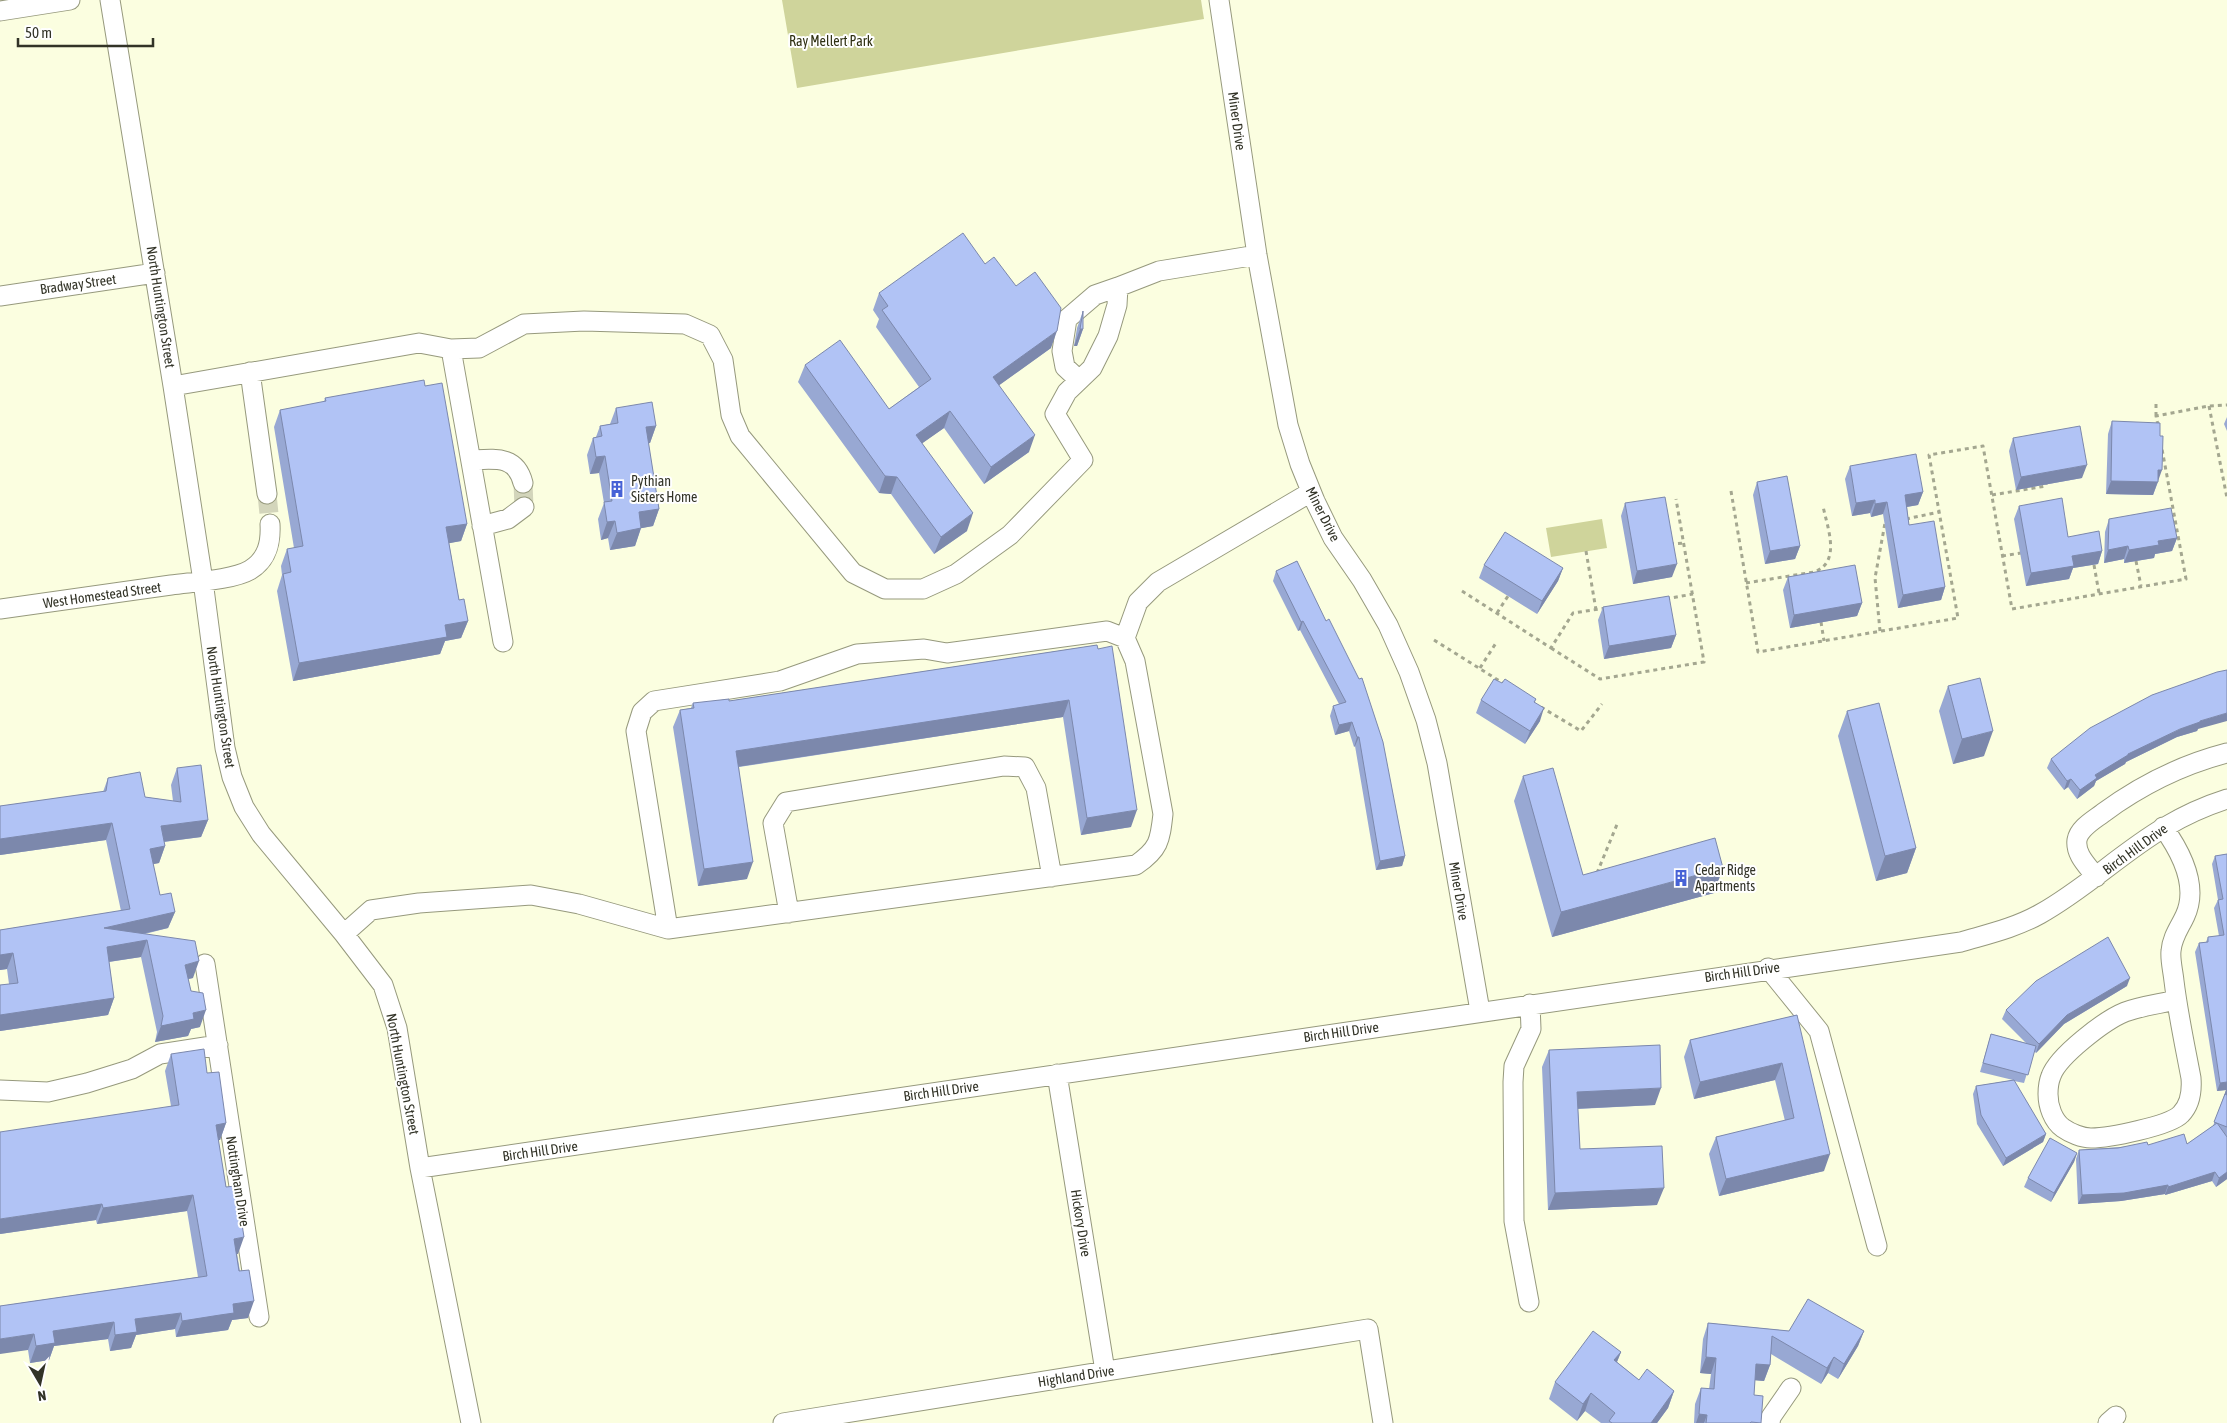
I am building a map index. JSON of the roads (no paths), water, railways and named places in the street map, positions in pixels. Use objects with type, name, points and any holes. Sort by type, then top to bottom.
[{"type":"street","points":[[0,11],[70,0]]},
{"type":"street","name":"North Huntington Street","points":[[110,0],[204,581],[225,748],[232,776],[244,806],[261,834],[344,934],[383,985],[397,1028],[420,1168],[471,1423]]},
{"type":"street","name":"Miner Drive","points":[[1219,0],[1257,256],[1288,425],[1311,492],[1333,538],[1362,580],[1388,625],[1409,672],[1426,720],[1437,763],[1480,1011]]},
{"type":"street","points":[[1079,380],[1065,367],[1062,351],[1067,319],[1095,296],[1159,271],[1257,256]]},
{"type":"street","name":"Bradway Street","points":[[0,296],[155,273]]},
{"type":"street","points":[[173,386],[419,344],[451,349],[479,348],[524,324],[584,321],[685,324],[710,335],[723,360],[731,415],[740,436],[853,573],[885,589],[923,589],[956,574],[1010,535],[1083,460],[1055,414],[1067,392],[1092,368],[1108,336],[1117,305],[1118,287]]},
{"type":"street","points":[[451,349],[503,642]]},
{"type":"street","points":[[250,372],[267,494]]},
{"type":"street","points":[[471,460],[492,459],[511,462],[520,472],[522,483]]},
{"type":"street","points":[[344,934],[371,910],[419,902],[531,895],[579,904],[668,929],[1136,865],[1152,854],[1160,837],[1163,814],[1136,661],[1125,638],[1138,602],[1158,582],[1311,492]]},
{"type":"street","points":[[482,526],[508,519],[524,507]]},
{"type":"street","name":"West Homestead Street","points":[[0,609],[204,581],[249,570],[260,562],[268,551],[271,540],[270,524]]},
{"type":"street","points":[[668,929],[636,731],[642,712],[654,701],[780,681],[857,654],[924,649],[947,653],[1107,632],[1125,638]]},
{"type":"street","points":[[2096,877],[2077,849],[2078,835],[2086,826],[2131,793],[2164,775],[2197,761],[2227,753]]},
{"type":"street","points":[[789,913],[773,823],[786,802],[1004,766],[1025,767],[1036,788],[1052,877]]},
{"type":"street","name":"Birch Hill Drive","points":[[420,1168],[1768,968],[1961,942],[2000,931],[2040,914],[2096,877],[2164,827],[2201,808],[2227,799]]},
{"type":"street","points":[[2164,827],[2181,857],[2190,884],[2190,899],[2186,914],[2173,941],[2171,952],[2176,1000],[2192,1091],[2182,1113],[2172,1122],[2159,1126],[2091,1138],[2075,1134],[2061,1127],[2052,1116],[2048,1100],[2051,1075],[2060,1060],[2075,1046],[2123,1013],[2141,1007],[2176,1000]]},
{"type":"street","name":"Nottingham Drive","points":[[205,964],[259,1316]]},
{"type":"street","points":[[1768,968],[1819,1031],[1877,1246]]},
{"type":"street","points":[[1529,1302],[1514,1221],[1512,1082],[1514,1066],[1531,1029],[1530,1004]]},
{"type":"street","points":[[0,1090],[48,1092],[87,1083],[132,1069],[160,1054],[218,1045]]},
{"type":"street","name":"Hickory Drive","points":[[1057,1074],[1105,1371]]},
{"type":"street","name":"Highland Drive","points":[[783,1423],[1368,1329],[1383,1423]]},
{"type":"street","points":[[1770,1423],[1771,1417],[1791,1388]]},
{"type":"tunnel","points":[[523,483],[524,507]]},
{"type":"tunnel","points":[[267,494],[270,524]]},
{"type":"place","name":"Pythian Sisters Home","points":[[617,489]]},
{"type":"place","name":"Cedar Ridge Apartments","points":[[1681,878]]},
{"type":"park label","name":"Ray Mellert Park","points":[[831,41]]}]
